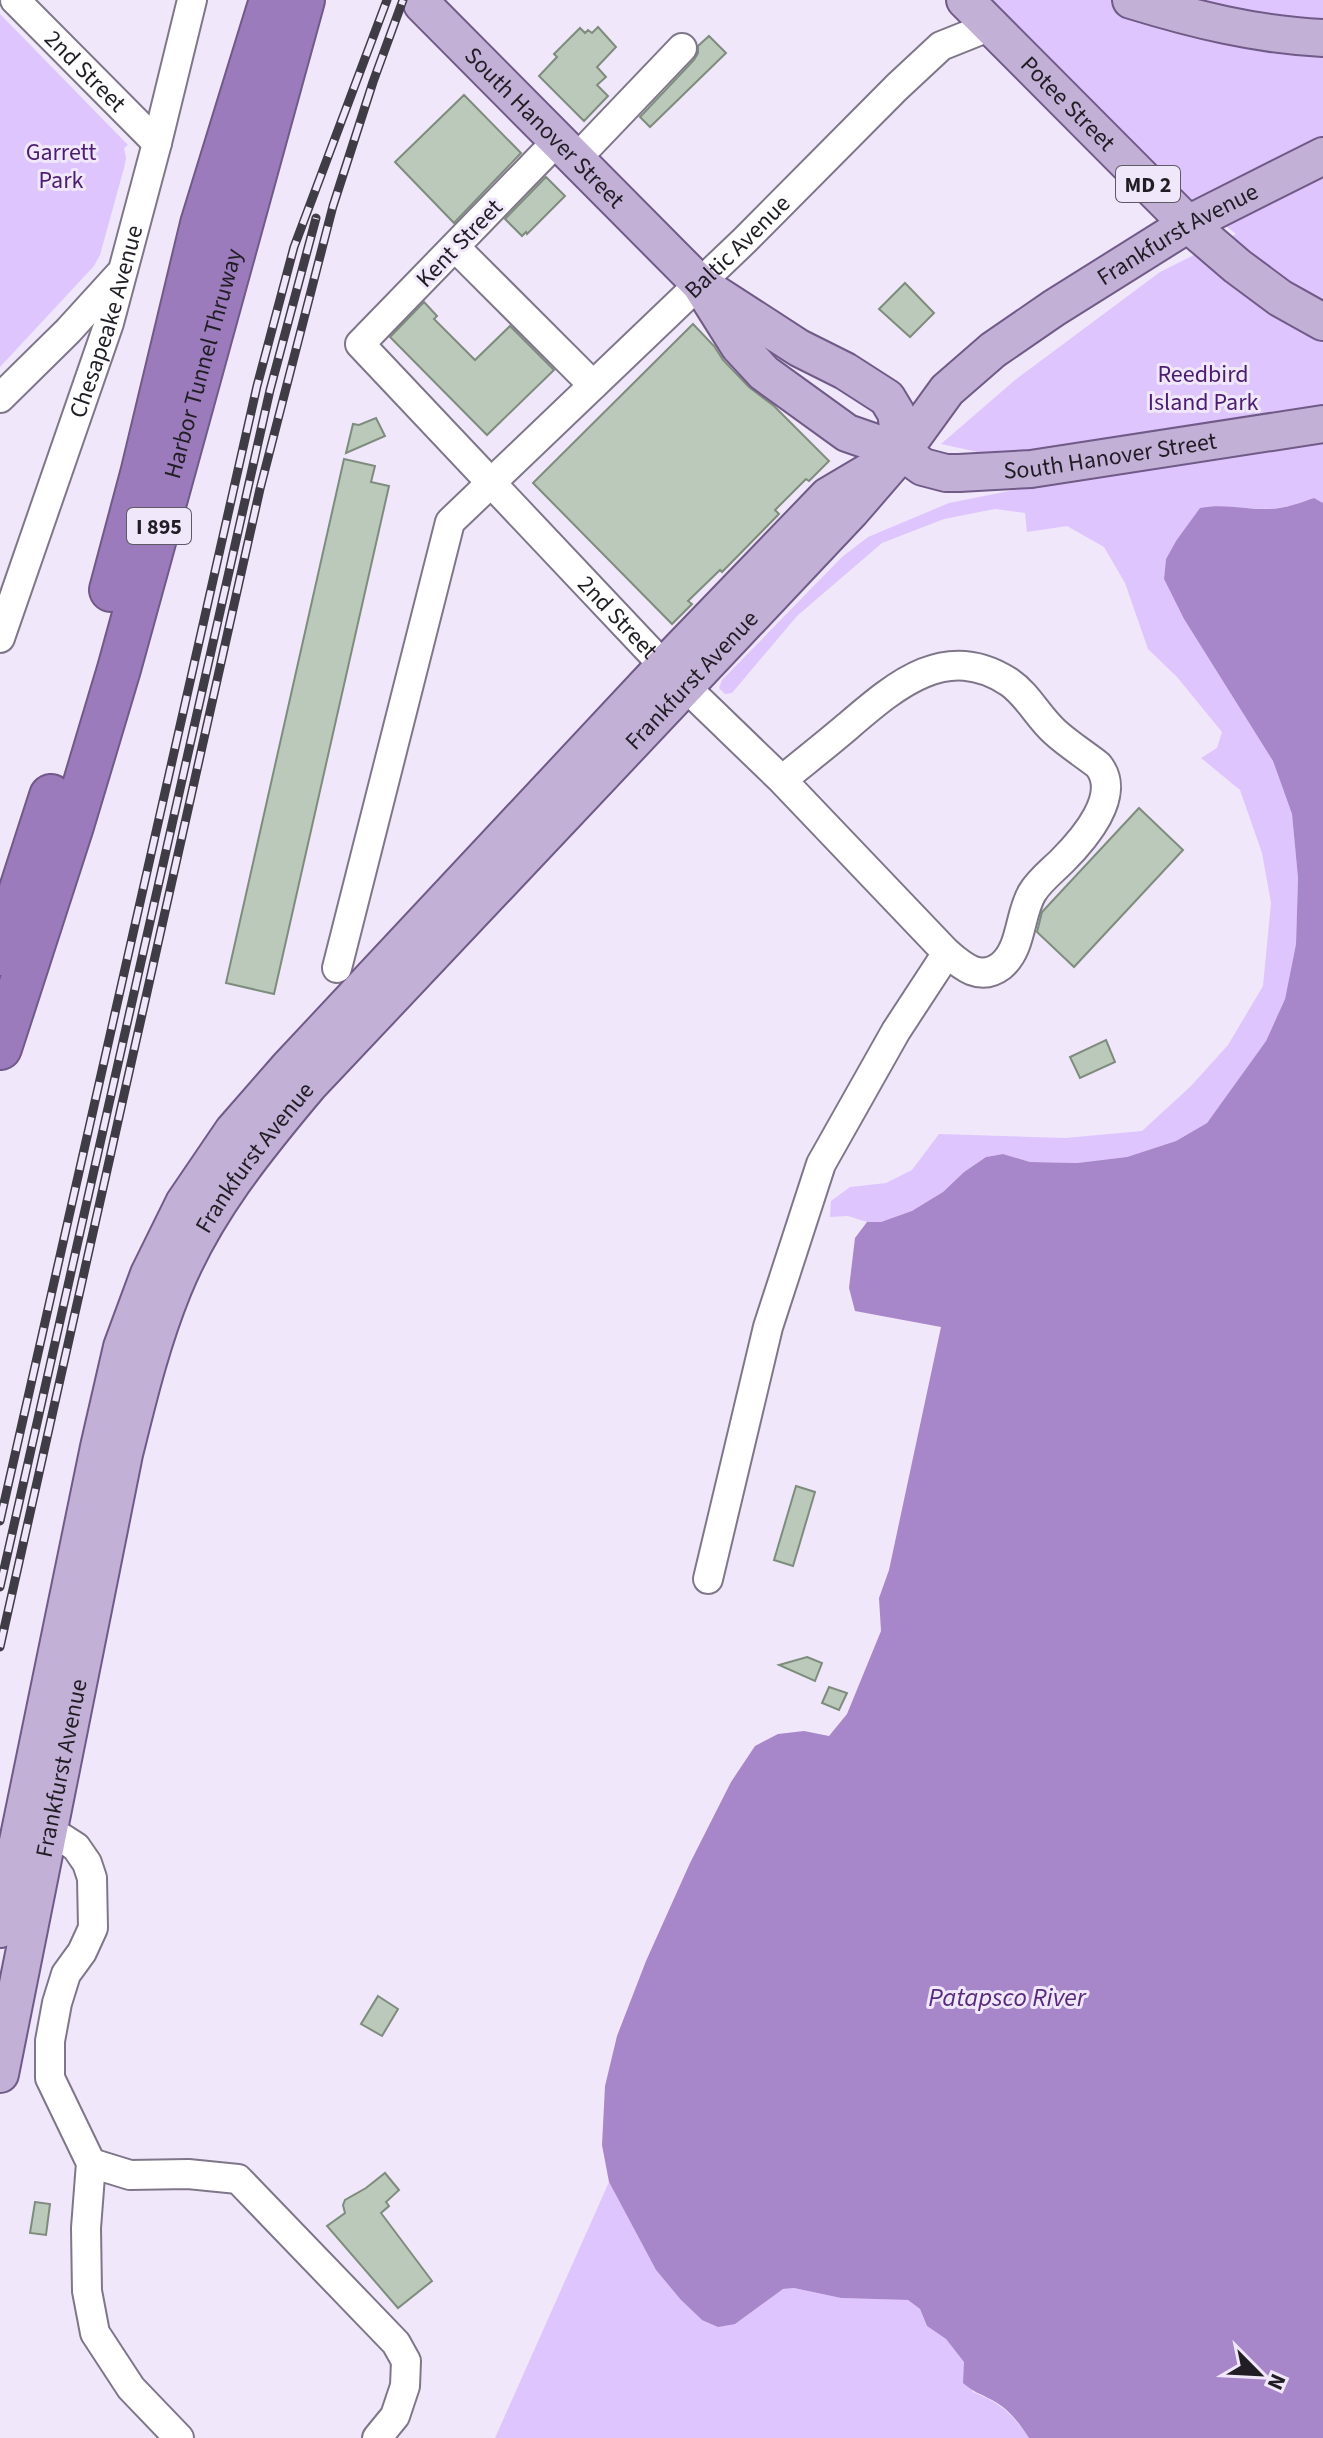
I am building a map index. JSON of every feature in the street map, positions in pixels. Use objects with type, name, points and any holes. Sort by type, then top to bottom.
[{"type":"highway","points":[[202,224],[216,143],[249,0]]},
{"type":"highway","name":"Harbor Tunnel Thruway","points":[[0,954],[45,818],[97,643],[142,474],[202,224],[271,0]]},
{"type":"highway","name":"Harbor Tunnel Thruway","points":[[0,1048],[119,669],[303,0]]},
{"type":"main road","name":"Potee Street","points":[[965,0],[1188,224],[1280,298],[1323,322]]},
{"type":"main road","points":[[1131,0],[1193,18],[1259,31],[1323,38]]},
{"type":"main road","name":"South Hanover Street","points":[[422,4],[700,284],[792,343],[887,398],[896,413],[902,452]]},
{"type":"main road","name":"Frankfurst Avenue","points":[[0,2074],[35,1831],[148,1356],[174,1287],[207,1220],[254,1150],[674,676],[851,511],[902,452],[947,390],[993,350],[1188,224],[1323,156]]},
{"type":"main road","name":"South Hanover Street","points":[[700,284],[739,346],[764,373],[847,433],[902,452],[923,467],[946,473],[1031,469],[1323,424]]},
{"type":"main road","points":[[764,373],[792,343]]},
{"type":"main road","name":"Frankfurst Avenue","points":[[0,1929],[35,1831]]},
{"type":"street","name":"2nd Street","points":[[15,0],[157,143]]},
{"type":"street","name":"Chesapeake Avenue","points":[[0,638],[109,323],[192,0]]},
{"type":"street","name":"Baltic Avenue","points":[[337,968],[450,522],[700,284],[941,46],[991,26]]},
{"type":"street","name":"Kent Street","points":[[360,344],[455,247],[682,48]]},
{"type":"street","points":[[455,247],[593,385]]},
{"type":"street","points":[[0,398],[61,339],[122,271]]},
{"type":"street","name":"2nd Street","points":[[360,344],[674,676],[782,780],[964,968],[988,973],[1000,967],[1009,957],[1018,937],[1023,912],[1034,890],[1100,815],[1106,795],[1104,773],[1098,765],[1053,730],[1012,684],[990,671],[963,664],[942,667],[907,679],[877,700],[782,780]]},
{"type":"street","points":[[708,1579],[768,1327],[821,1164],[896,1031],[947,953]]},
{"type":"street","points":[[35,1831],[72,1843],[87,1863],[92,1878],[93,1928],[82,1952],[66,1974],[57,2003],[50,2041],[50,2078],[91,2163],[86,2228],[87,2291],[95,2333],[131,2388],[179,2438]]},
{"type":"street","points":[[91,2163],[130,2175],[188,2174],[238,2179],[396,2343],[406,2361],[405,2386],[395,2416],[377,2438]]},
{"type":"green space","name":"Reedbird Island Park","points":[[990,0],[1323,0],[1323,503],[1314,498],[1271,509],[1248,508],[1176,541],[1166,559],[1164,579],[1184,619],[1273,761],[1292,814],[1298,878],[1296,944],[1285,999],[1266,1041],[1207,1123],[1176,1141],[1127,1157],[1077,1163],[1030,1162],[1003,1154],[986,1157],[943,1192],[912,1212],[881,1222],[867,1222],[848,1216],[830,1217],[831,1201],[850,1187],[886,1183],[912,1170],[939,1134],[1065,1138],[1142,1131],[1191,1086],[1228,1045],[1263,986],[1271,903],[1262,853],[1240,790],[1201,758],[1217,748],[1222,732],[1177,677],[1148,649],[1125,583],[1104,547],[1067,526],[1027,532],[1025,513],[995,509],[944,519],[882,543],[797,616],[732,693],[725,694],[719,688],[722,680],[842,557],[868,537],[949,503],[1024,488],[1023,454],[982,453],[941,444],[1015,380],[1160,272],[1236,234],[1169,182]]},
{"type":"green space","name":"Garrett Park","points":[[0,14],[128,145],[124,148],[124,168],[100,255],[94,266],[0,367]]},
{"type":"green space","points":[[609,2182],[656,2270],[702,2320],[794,2288],[841,2298],[908,2300],[920,2309],[927,2326],[946,2339],[965,2363],[965,2374],[973,2392],[1005,2410],[1029,2438],[495,2438]]},
{"type":"water","name":"Patapsco River","points":[[1314,498],[1323,503],[1323,2438],[1029,2438],[1004,2408],[963,2383],[964,2362],[946,2339],[927,2326],[920,2309],[908,2300],[841,2298],[794,2288],[783,2289],[735,2324],[718,2327],[702,2320],[656,2270],[609,2182],[602,2145],[605,2086],[617,2036],[646,1961],[731,1782],[755,1746],[778,1734],[804,1731],[829,1736],[847,1714],[881,1631],[879,1598],[889,1570],[941,1327],[855,1311],[849,1288],[855,1238],[867,1222],[881,1222],[912,1211],[943,1192],[986,1157],[1003,1154],[1030,1162],[1077,1163],[1127,1157],[1176,1141],[1207,1123],[1266,1041],[1285,999],[1296,944],[1298,878],[1292,814],[1273,761],[1184,619],[1164,579],[1166,559],[1200,508],[1271,509]]},
{"type":"building","points":[[598,27],[616,47],[597,67],[606,77],[597,85],[608,96],[584,121],[539,76],[557,57],[554,54],[580,28],[585,33],[588,30],[592,33]]},
{"type":"building","points":[[709,36],[726,53],[650,127],[640,117],[694,60],[698,46]]},
{"type":"building","points":[[464,95],[521,153],[454,223],[395,162]]},
{"type":"building","points":[[546,177],[565,196],[522,236],[505,219]]},
{"type":"building","points":[[905,283],[934,313],[910,337],[879,309]]},
{"type":"building","points":[[424,302],[437,316],[434,319],[475,360],[510,326],[554,370],[487,435],[390,337]]},
{"type":"building","points":[[693,324],[749,387],[774,406],[829,461],[775,510],[779,514],[722,572],[720,570],[688,601],[692,604],[672,624],[533,483]]},
{"type":"building","points":[[376,418],[385,436],[346,453],[353,424],[359,425]]},
{"type":"building","points":[[344,459],[375,466],[371,482],[389,486],[274,994],[226,983]]},
{"type":"building","points":[[1139,808],[1183,850],[1074,967],[1037,932],[1042,912]]},
{"type":"building","points":[[1106,1040],[1115,1062],[1080,1078],[1070,1057]]},
{"type":"building","points":[[796,1486],[815,1492],[793,1566],[774,1560]]},
{"type":"building","points":[[807,1657],[822,1663],[815,1681],[779,1665]]},
{"type":"building","points":[[829,1687],[847,1693],[839,1710],[822,1703]]},
{"type":"building","points":[[378,1996],[398,2009],[382,2036],[361,2024]]},
{"type":"building","points":[[385,2173],[399,2190],[386,2202],[389,2206],[381,2213],[432,2281],[398,2308],[327,2226],[345,2213],[345,2200]]},
{"type":"building","points":[[35,2202],[50,2204],[46,2235],[30,2233]]},
{"type":"railway","points":[[0,1521],[257,386],[294,247],[387,0]]},
{"type":"railway","points":[[0,1647],[260,489],[333,206],[403,0]]},
{"type":"railway","points":[[0,1587],[270,390],[316,218]]}]
